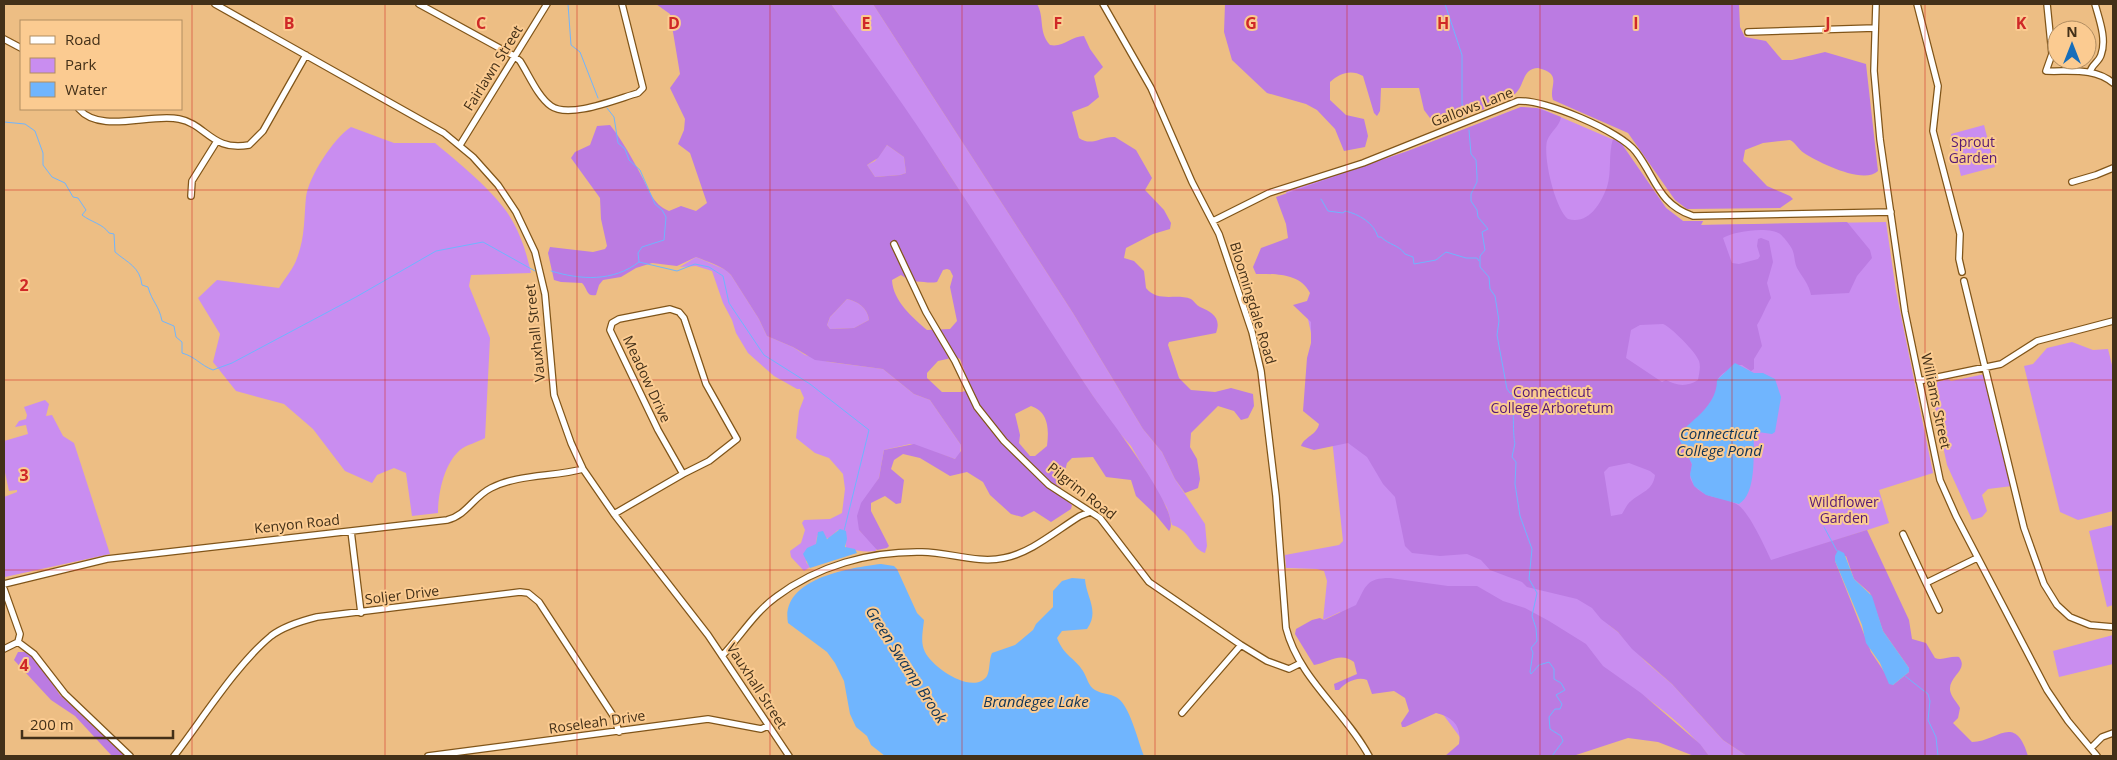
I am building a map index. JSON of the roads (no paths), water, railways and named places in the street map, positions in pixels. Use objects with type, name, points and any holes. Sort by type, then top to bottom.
[{"type":"street","name":"Vauxhall Street","points":[[215,4],[422,119],[460,144],[487,171],[508,199],[535,252],[544,294],[554,395],[571,444],[583,468],[614,514],[722,656],[789,756]]},
{"type":"street","points":[[419,4],[514,56],[520,61],[546,102],[557,109],[571,111],[642,91],[643,88],[622,4]]},
{"type":"street","name":"Fairlawn Street","points":[[460,144],[546,4]]},
{"type":"street","name":"Bloomingdale Road","points":[[1103,4],[1151,88],[1192,182],[1213,221],[1231,266],[1258,356],[1276,496],[1286,628],[1289,640],[1301,663],[1321,692],[1353,728],[1369,756]]},
{"type":"street","points":[[1917,4],[1938,85],[1933,131],[1960,234],[1959,259],[1962,272]]},
{"type":"street","points":[[2047,4],[2052,54],[2046,70],[2090,72],[2102,75],[2113,83]]},
{"type":"street","points":[[2090,72],[2100,57],[2102,50],[2102,33],[2095,4]]},
{"type":"street","name":"Williams Street","points":[[1876,7],[1876,100],[1891,212],[1905,312],[1940,480],[1977,558],[2047,690],[2068,721],[2098,756]]},
{"type":"street","points":[[1748,32],[1875,28]]},
{"type":"street","points":[[4,39],[20,47]]},
{"type":"street","points":[[80,110],[84,114],[108,122],[182,119],[228,146],[248,145],[256,140],[306,55]]},
{"type":"street","name":"Gallows Lane","points":[[1213,221],[1269,193],[1363,163],[1518,101],[1527,100],[1548,105],[1618,136],[1636,151],[1661,194],[1670,204],[1693,216],[1891,212]]},
{"type":"street","points":[[191,196],[192,181],[217,141]]},
{"type":"street","points":[[2072,182],[2096,176],[2113,168]]},
{"type":"street","name":"Pilgrim Road","points":[[894,244],[926,312],[955,361],[977,407],[1004,441],[1049,484],[1108,526],[1149,582],[1241,645],[1284,668],[1289,669],[1301,663]]},
{"type":"street","points":[[1964,281],[1996,404],[1998,426],[2015,484],[2024,528],[2045,588],[2057,605],[2072,618],[2093,626],[2113,627]]},
{"type":"street","name":"Meadow Drive","points":[[614,514],[682,474],[731,445],[737,439],[736,434],[718,408],[706,384],[684,318],[679,312],[670,309],[619,320],[612,324],[610,330],[658,430],[682,474]]},
{"type":"street","points":[[1919,381],[2008,361],[2035,342],[2113,321]]},
{"type":"street","name":"Kenyon Road","points":[[4,584],[108,559],[454,518],[466,511],[483,493],[500,484],[583,468]]},
{"type":"street","points":[[722,656],[775,597],[830,566],[862,558],[920,552],[941,552],[982,560],[1005,558],[1026,550],[1080,516],[1090,512]]},
{"type":"street","points":[[351,531],[362,613]]},
{"type":"street","points":[[1903,534],[1939,610]]},
{"type":"street","points":[[1926,583],[1977,558]]},
{"type":"street","points":[[4,589],[20,634],[18,642],[4,649]]},
{"type":"street","name":"Soljer Drive","points":[[174,756],[251,655],[272,635],[293,623],[317,617],[528,593],[540,602],[614,717],[619,732]]},
{"type":"street","points":[[18,642],[34,654],[65,694],[130,756]]},
{"type":"street","points":[[1182,713],[1241,645]]},
{"type":"street","name":"Roseleah Drive","points":[[428,756],[708,719],[761,729],[768,726]]},
{"type":"street","points":[[2090,748],[2102,737],[2113,733]]},
{"type":"water","name":"Connecticut College Pond","points":[[1735,363],[1754,373],[1763,373],[1775,379],[1781,397],[1775,432],[1772,434],[1758,432],[1754,435],[1754,462],[1751,482],[1745,499],[1739,504],[1706,495],[1694,486],[1690,475],[1692,464],[1679,439],[1685,428],[1711,401],[1717,380]]},
{"type":"water","points":[[840,529],[846,531],[845,547],[855,549],[857,553],[810,568],[803,554],[807,548],[816,544],[818,532],[823,531],[827,539]]},
{"type":"water","points":[[1838,550],[1844,553],[1854,579],[1872,596],[1883,631],[1909,668],[1909,672],[1893,685],[1889,684],[1880,663],[1866,643],[1862,625],[1835,561]]},
{"type":"water","name":"Brandegee Lake","points":[[881,564],[894,566],[897,569],[917,613],[924,620],[923,644],[929,658],[953,677],[972,683],[981,681],[987,676],[992,653],[1015,645],[1033,630],[1036,624],[1053,607],[1053,591],[1062,581],[1072,578],[1085,579],[1092,610],[1091,622],[1087,629],[1062,631],[1057,638],[1066,653],[1080,667],[1093,688],[1098,692],[1117,698],[1124,705],[1144,756],[885,756],[871,745],[867,736],[856,727],[850,714],[844,681],[827,652],[788,623],[788,608],[795,596],[805,586],[819,578],[835,573]]},
{"type":"waterway","name":"Green Swamp Brook","points":[[568,4],[571,45],[580,52],[598,98]]},
{"type":"waterway","points":[[1445,4],[1462,55],[1462,103],[1464,118]]},
{"type":"waterway","name":"Green Swamp Brook","points":[[607,108],[614,117],[618,143],[625,149],[629,160],[640,170],[655,204],[666,217],[664,240],[642,247],[638,253],[639,262],[677,271],[695,264],[709,267],[723,276],[729,303],[764,355],[810,384],[869,430],[844,531]]},
{"type":"waterway","points":[[4,122],[25,124],[35,131],[43,153],[43,165],[52,177],[65,183],[73,197],[78,198],[86,210],[82,215],[104,227],[109,233],[114,234],[115,252],[133,266],[139,274],[142,285],[148,287],[162,321],[174,326],[176,337],[182,342],[182,353],[213,370],[232,363],[356,297],[436,251],[483,242],[535,271]]},
{"type":"waterway","points":[[1469,130],[1471,154],[1476,160],[1477,176],[1477,182],[1471,194],[1471,201],[1477,210],[1478,217],[1488,229],[1482,232],[1485,250],[1480,256],[1480,267],[1489,277],[1490,289],[1495,296],[1499,321],[1497,335],[1507,389],[1514,395],[1515,443],[1512,457],[1516,462],[1515,484],[1520,516],[1532,549],[1529,579],[1537,593],[1532,616],[1536,628],[1537,641],[1531,648],[1533,653],[1530,672],[1531,674],[1539,665],[1549,662],[1554,669],[1554,679],[1561,683],[1565,690],[1556,695],[1562,704],[1560,709],[1555,709],[1549,717],[1550,729],[1561,736],[1563,741],[1552,756]]},
{"type":"waterway","points":[[1321,199],[1328,211],[1343,213],[1345,211],[1365,220],[1373,227],[1378,237],[1413,257],[1414,264],[1436,260],[1446,252],[1466,258],[1477,258],[1479,261]]},
{"type":"waterway","points":[[551,271],[585,277],[608,276],[639,262]]},
{"type":"waterway","points":[[1824,527],[1837,551]]},
{"type":"waterway","points":[[1905,676],[1928,694],[1930,701],[1928,720],[1936,737],[1938,756]]},
{"type":"park label","name":"Sprout Garden","points":[[1973,150]]},
{"type":"park label","name":"Connecticut College Arboretum","points":[[1552,400]]},
{"type":"park label","name":"Wildflower Garden","points":[[1844,510]]}]
